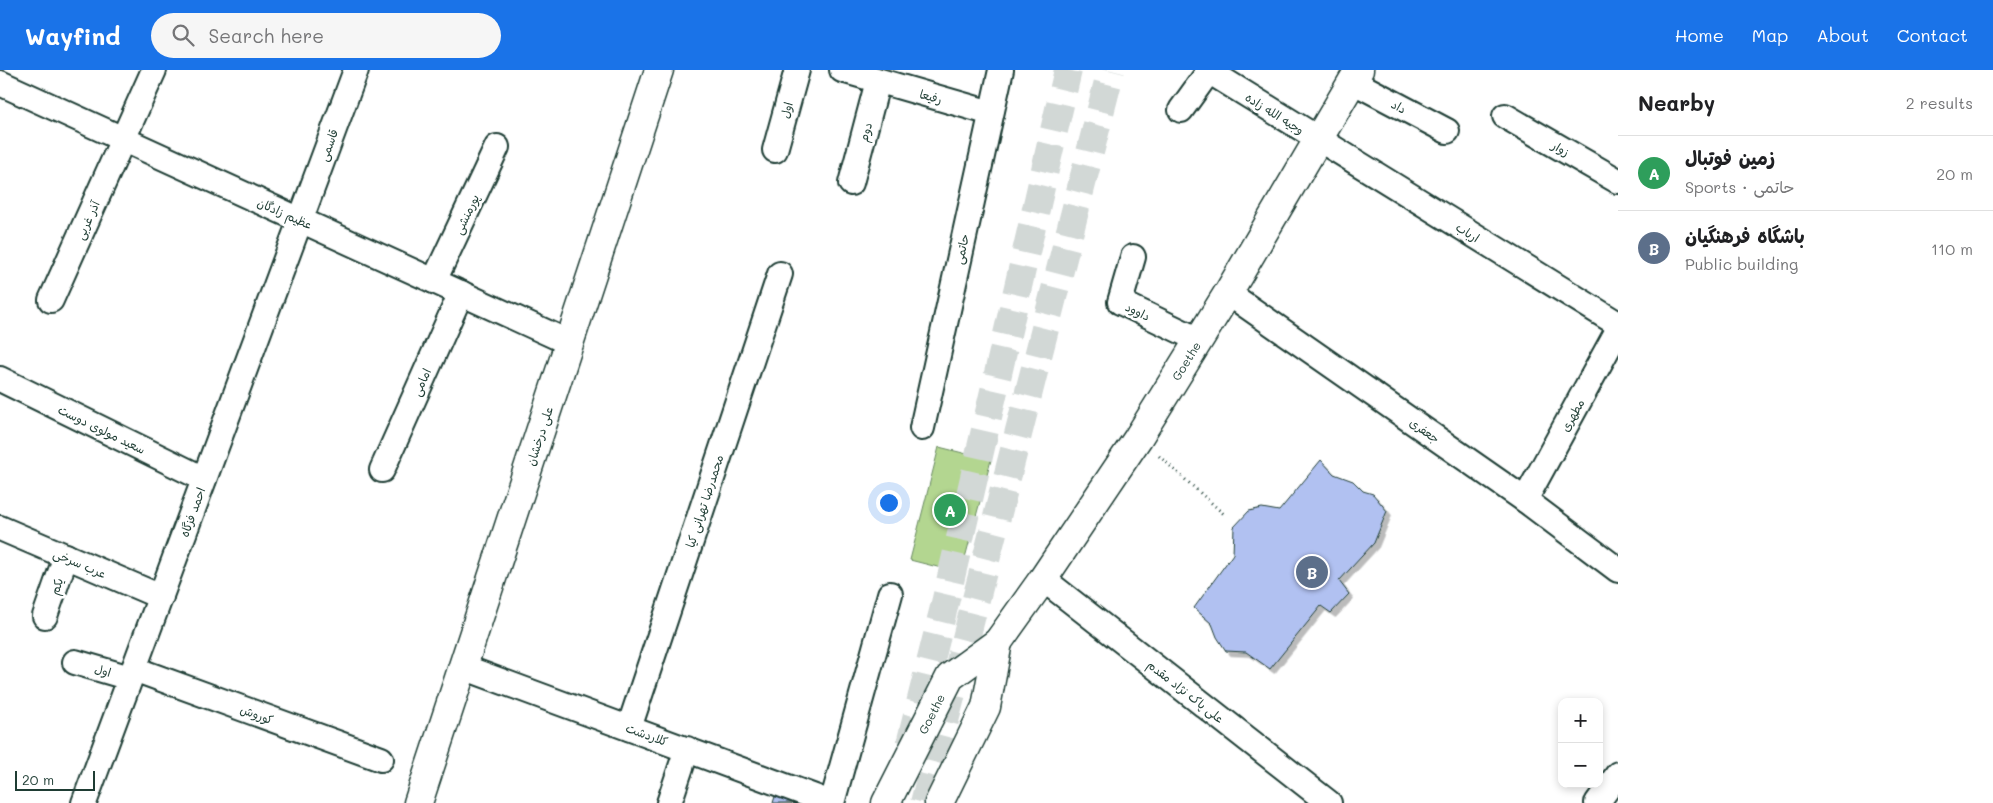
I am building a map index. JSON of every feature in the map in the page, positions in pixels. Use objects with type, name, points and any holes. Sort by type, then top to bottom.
[{"type":"main road","name":"علی درخشان","points":[[418,803],[659,70]]},
{"type":"main road","name":"Goethe","points":[[886,803],[950,677],[998,642],[1043,580],[1138,438],[1199,340],[1355,76]]},
{"type":"main road","name":"Goethe","points":[[939,803],[986,707],[998,642]]},
{"type":"street","name":"آذر غربی","points":[[51,300],[154,70]]},
{"type":"street","name":"قاسمی","points":[[300,220],[356,70]]},
{"type":"street","name":"اول","points":[[775,150],[797,70]]},
{"type":"street","name":"رفیعا","points":[[842,70],[991,114]]},
{"type":"street","name":"حاتمی","points":[[922,428],[1001,70]]},
{"type":"street","points":[[1182,110],[1208,71]]},
{"type":"street","name":"وجیه الله زاده","points":[[1208,71],[1318,140]]},
{"type":"street","name":"داد","points":[[1355,76],[1447,131]]},
{"type":"street","name":"دوم","points":[[851,182],[878,80]]},
{"type":"street","name":"عظیم زادگان","points":[[0,83],[570,343]]},
{"type":"street","name":"زوار","points":[[1505,116],[1618,181]]},
{"type":"street","name":"ارباب","points":[[1318,140],[1618,324]]},
{"type":"street","name":"پورمنشی","points":[[434,281],[497,147]]},
{"type":"street","name":"احمد فزگاه","points":[[84,803],[300,220]]},
{"type":"street","name":"داوود","points":[[1134,257],[1120,302],[1199,340]]},
{"type":"street","name":"محمدرضا تهرانی کیا","points":[[628,728],[780,274]]},
{"type":"street","name":"امامی","points":[[382,470],[461,293]]},
{"type":"street","name":"جعفری","points":[[1228,293],[1525,500],[1618,570]]},
{"type":"street","name":"مطهری","points":[[1525,500],[1618,330]]},
{"type":"street","name":"سعید مولوی دوست","points":[[0,379],[204,479]]},
{"type":"street","name":"عرب سرخی","points":[[0,528],[161,597]]},
{"type":"street","name":"یکم","points":[[45,616],[66,556]]},
{"type":"street","name":"علی پاک نژاد مقدم","points":[[1043,580],[1329,803]]},
{"type":"street","points":[[831,803],[890,594]]},
{"type":"street","name":"اول","points":[[75,662],[132,673]]},
{"type":"street","name":"کلاردشت","points":[[463,667],[831,803]]},
{"type":"street","name":"کوروش","points":[[132,673],[381,759]]},
{"type":"street","points":[[669,803],[687,749]]},
{"type":"street","points":[[1597,803],[1618,774]]},
{"type":"path","points":[[1138,438],[1226,516]]},
{"type":"green space","points":[[939,447],[991,460],[961,573],[910,560]]},
{"type":"building","points":[[1321,460],[1334,474],[1353,481],[1363,491],[1373,494],[1387,511],[1374,543],[1339,581],[1349,594],[1331,613],[1321,606],[1270,669],[1246,652],[1226,651],[1217,637],[1212,624],[1194,608],[1233,554],[1234,527],[1249,511],[1262,508],[1279,511]]},
{"type":"building","points":[[776,793],[791,796],[794,803],[773,803]]},
{"type":"tunnel","points":[[910,744],[946,599],[1068,70]]},
{"type":"tunnel","points":[[924,803],[1111,70]]},
{"type":"place","name":"زمین فوتبال","points":[[950,510]]},
{"type":"place","name":"باشگاه فرهنگیان","points":[[1312,572]]}]
